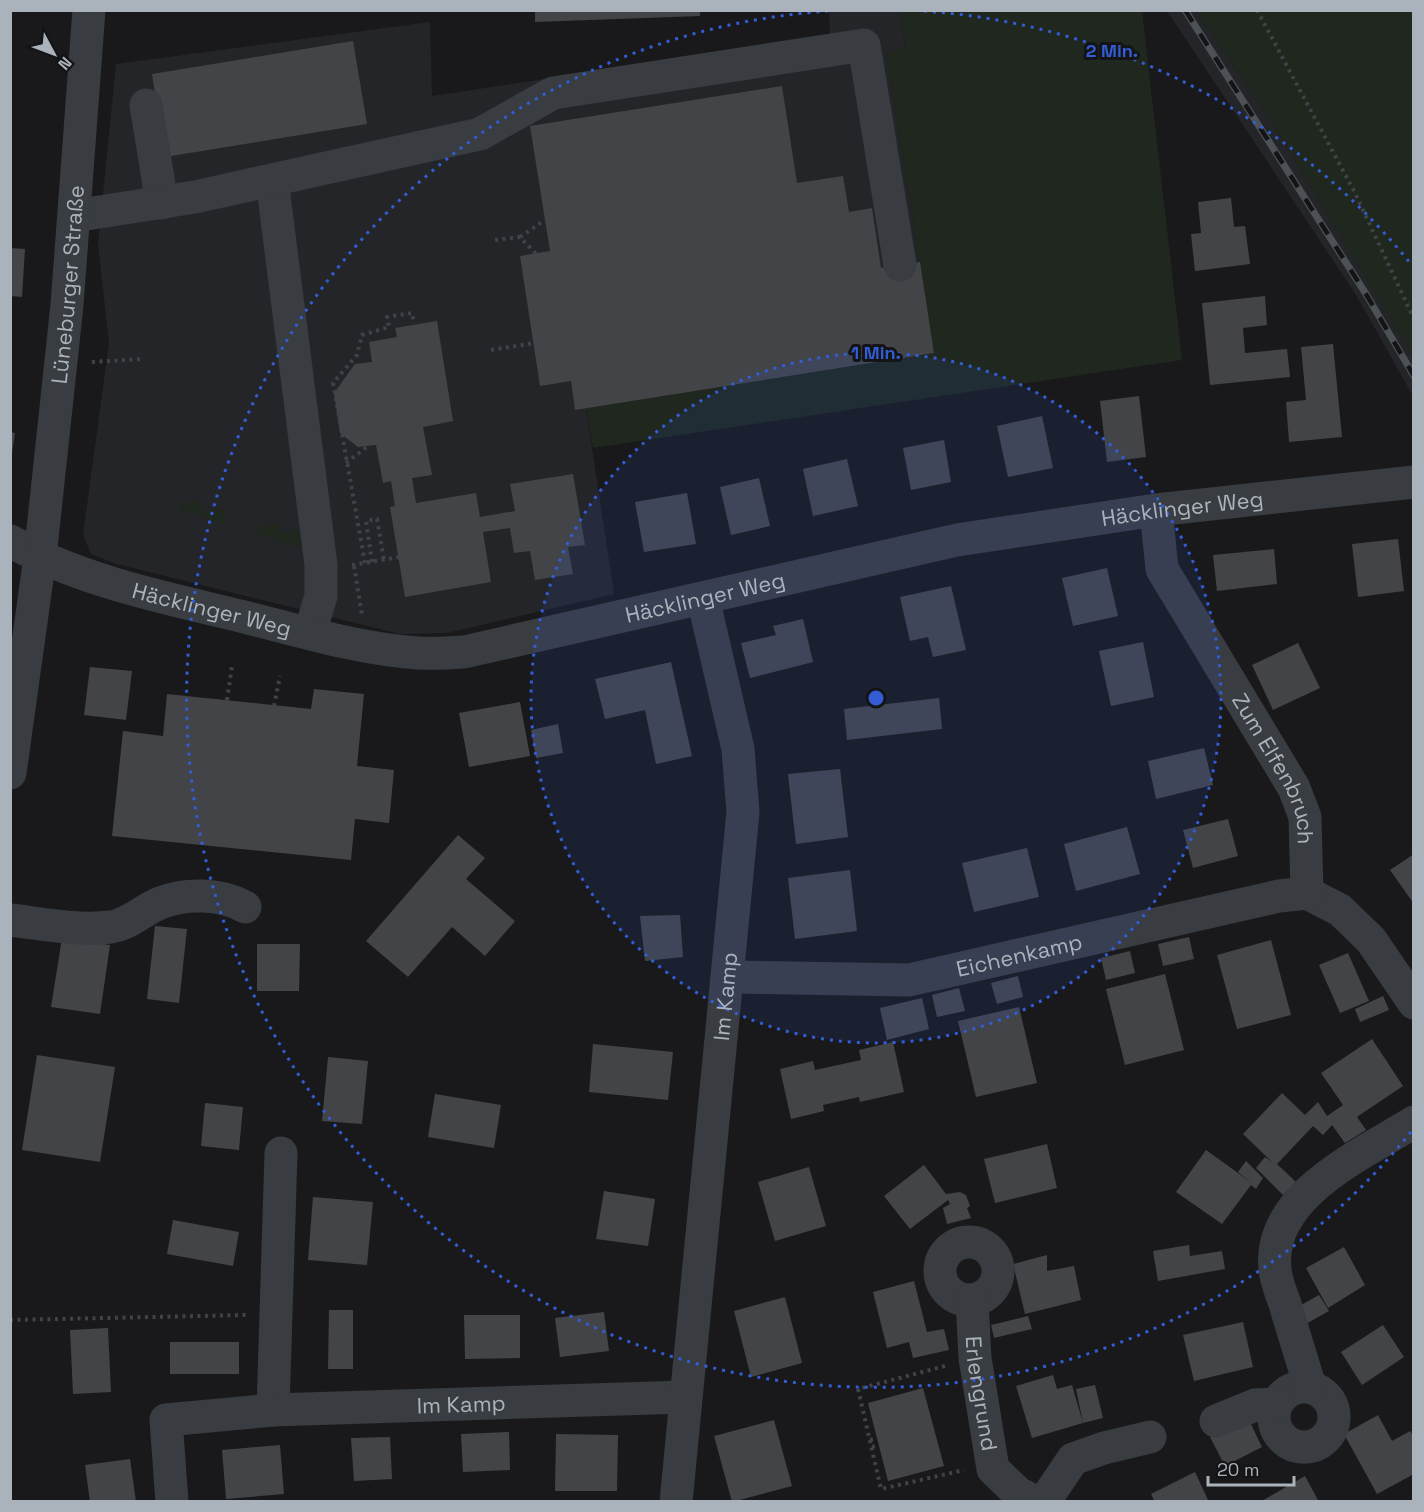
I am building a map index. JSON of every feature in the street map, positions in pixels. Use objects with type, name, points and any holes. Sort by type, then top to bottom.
[{"type":"street","name":"Lüneburger Straße","points":[[10,773],[40,557],[67,305],[89,10]]},
{"type":"street","points":[[74,216],[162,203],[480,134],[553,93],[864,45],[900,265]]},
{"type":"street","points":[[146,105],[162,203]]},
{"type":"street","points":[[272,180],[321,565],[321,596],[310,633]]},
{"type":"street","name":"Häcklinger Weg","points":[[10,541],[40,557],[93,577],[162,597],[360,645],[419,653],[464,652],[957,540],[1156,510],[1413,482]]},
{"type":"street","name":"Zum Elfenbruch","points":[[1156,510],[1162,569],[1294,788],[1305,818],[1308,893]]},
{"type":"street","name":"Im Kamp","points":[[676,1502],[743,812],[738,749],[703,598]]},
{"type":"street","points":[[1308,893],[1340,910],[1371,940],[1401,958],[1413,1002]]},
{"type":"street","name":"Eichenkamp","points":[[728,977],[909,980],[1279,896],[1308,893]]},
{"type":"street","points":[[10,920],[90,928],[111,927],[123,924],[160,903],[187,897],[211,897],[245,907]]},
{"type":"street","points":[[1310,1387],[1275,1270],[1275,1242],[1285,1220],[1300,1200],[1319,1181],[1413,1122]]},
{"type":"street","points":[[273,1410],[281,1153]]},
{"type":"street","name":"Erlengrund","points":[[972,1300],[975,1358],[993,1469],[1018,1493],[1036,1502]]},
{"type":"street","points":[[1310,1387],[1327,1397],[1334,1415],[1333,1425],[1329,1435],[1313,1446],[1293,1445],[1278,1433],[1274,1423],[1276,1404],[1290,1390],[1310,1387]]},
{"type":"street","name":"Im Kamp","points":[[172,1502],[166,1420],[273,1410],[685,1398]]},
{"type":"street","points":[[1216,1420],[1255,1405],[1276,1404]]},
{"type":"street","points":[[1044,1502],[1073,1459],[1104,1448],[1150,1437]]},
{"type":"path","points":[[1257,10],[1355,193],[1413,320]]},
{"type":"path","points":[[495,240],[520,237],[545,220]]},
{"type":"path","points":[[520,237],[536,254]]},
{"type":"path","points":[[365,563],[333,383],[357,355],[362,335],[389,327],[387,317],[412,313],[414,324]]},
{"type":"path","points":[[491,350],[534,343]]},
{"type":"path","points":[[103,363],[141,359]]},
{"type":"path","points":[[340,374],[345,378]]},
{"type":"path","points":[[346,463],[368,446]]},
{"type":"path","points":[[372,562],[366,521],[377,519],[384,560]]},
{"type":"path","points":[[360,645],[364,627],[354,565],[399,557]]},
{"type":"path","points":[[227,700],[232,666]]},
{"type":"path","points":[[274,706],[280,676]]},
{"type":"path","points":[[10,1320],[276,1314]]},
{"type":"path","points":[[956,1472],[881,1489],[858,1389],[975,1358]]},
{"type":"path","points":[[870,1440],[877,1438]]},
{"type":"path","points":[[872,1447],[879,1445]]},
{"type":"shaded area","points":[[829,11],[900,11],[905,47],[886,53],[934,353],[586,408],[614,594],[447,633],[400,634],[117,564],[91,554],[83,535],[109,343],[98,244],[116,64],[430,22],[432,96],[830,36]]},
{"type":"shaded area","points":[[900,11],[1142,11],[1182,360],[593,448],[586,408],[934,353],[886,53],[905,47]]},
{"type":"shaded area","points":[[1167,11],[1196,11],[1271,121],[1413,355],[1413,396],[1356,295]]},
{"type":"shaded area","points":[[1196,11],[1413,11],[1413,355],[1271,121]]},
{"type":"shaded area","points":[[200,500],[202,512],[223,508],[225,524],[181,510],[179,503]]},
{"type":"shaded area","points":[[279,523],[281,534],[301,530],[304,548],[259,535],[258,526]]},
{"type":"building","points":[[535,10],[700,10],[700,16],[535,22]]},
{"type":"building","points":[[353,41],[367,124],[165,157],[152,74]]},
{"type":"building","points":[[782,86],[797,183],[843,176],[849,212],[872,208],[881,268],[920,262],[934,353],[575,410],[571,381],[540,386],[520,256],[550,251],[530,126]]},
{"type":"building","points":[[1231,198],[1234,227],[1245,226],[1250,264],[1195,271],[1191,234],[1201,233],[1198,202]]},
{"type":"building","points":[[10,248],[25,249],[22,297],[10,296]]},
{"type":"building","points":[[1265,296],[1267,325],[1243,328],[1245,353],[1287,349],[1290,377],[1210,385],[1202,303]]},
{"type":"building","points":[[437,321],[453,421],[423,427],[432,475],[412,478],[416,503],[476,493],[480,517],[515,511],[510,484],[573,474],[585,545],[568,547],[573,574],[535,580],[530,551],[514,553],[510,528],[483,532],[491,582],[405,597],[390,507],[395,506],[391,481],[383,483],[376,445],[358,447],[340,433],[334,393],[355,364],[372,362],[369,342],[397,337],[395,328]]},
{"type":"building","points":[[1333,344],[1342,437],[1289,442],[1286,402],[1306,400],[1301,347]]},
{"type":"building","points":[[1139,396],[1146,457],[1107,462],[1100,401]]},
{"type":"building","points":[[1042,416],[1053,468],[1008,477],[997,426]]},
{"type":"building","points":[[10,432],[15,433],[12,453],[10,453]]},
{"type":"building","points":[[944,440],[951,482],[911,490],[903,448]]},
{"type":"building","points":[[847,459],[858,506],[813,516],[803,469]]},
{"type":"building","points":[[759,478],[770,526],[731,535],[720,487]]},
{"type":"building","points":[[687,493],[696,544],[644,552],[635,502]]},
{"type":"building","points":[[1398,539],[1404,591],[1358,597],[1352,544]]},
{"type":"building","points":[[1274,549],[1277,584],[1217,591],[1213,555]]},
{"type":"building","points":[[1107,568],[1118,616],[1073,626],[1062,578]]},
{"type":"building","points":[[951,586],[966,650],[933,657],[928,637],[910,641],[900,597]]},
{"type":"building","points":[[803,619],[813,662],[750,678],[741,643],[776,635],[773,626]]},
{"type":"building","points":[[1143,642],[1154,697],[1111,706],[1099,651]]},
{"type":"building","points":[[1298,643],[1320,688],[1273,710],[1252,665]]},
{"type":"building","points":[[671,662],[692,756],[656,764],[645,710],[605,719],[595,679]]},
{"type":"building","points":[[90,667],[132,671],[126,720],[84,715]]},
{"type":"building","points":[[314,689],[364,694],[357,766],[394,770],[389,823],[355,819],[351,860],[112,836],[123,731],[163,736],[167,694],[311,709]]},
{"type":"building","points":[[939,698],[942,729],[847,740],[844,709]]},
{"type":"building","points":[[520,702],[530,756],[469,767],[459,713]]},
{"type":"building","points":[[558,724],[563,753],[536,758],[531,730]]},
{"type":"building","points":[[1204,748],[1213,785],[1156,799],[1148,761]]},
{"type":"building","points":[[840,769],[848,837],[796,844],[788,774]]},
{"type":"building","points":[[1228,819],[1238,856],[1193,868],[1183,830]]},
{"type":"building","points":[[1127,827],[1140,874],[1076,891],[1064,844]]},
{"type":"building","points":[[458,835],[485,858],[466,879],[515,921],[485,956],[452,927],[408,977],[366,941]]},
{"type":"building","points":[[1027,848],[1039,897],[974,912],[962,863]]},
{"type":"building","points":[[1414,854],[1414,904],[1390,870]]},
{"type":"building","points":[[850,870],[857,931],[795,939],[788,878]]},
{"type":"building","points":[[680,915],[683,957],[645,961],[640,916]]},
{"type":"building","points":[[155,926],[187,929],[179,1003],[147,999]]},
{"type":"building","points":[[1189,937],[1194,959],[1163,966],[1158,944]]},
{"type":"building","points":[[62,938],[110,945],[100,1014],[51,1007]]},
{"type":"building","points":[[1271,940],[1291,1015],[1237,1029],[1217,955]]},
{"type":"building","points":[[257,944],[300,944],[299,991],[257,991]]},
{"type":"building","points":[[1130,951],[1135,973],[1106,980],[1101,958]]},
{"type":"building","points":[[1348,953],[1369,1001],[1340,1013],[1319,965]]},
{"type":"building","points":[[1165,974],[1184,1050],[1125,1065],[1106,989]]},
{"type":"building","points":[[1018,976],[1023,997],[997,1004],[991,983]]},
{"type":"building","points":[[959,988],[965,1011],[937,1017],[932,995]]},
{"type":"building","points":[[1383,996],[1389,1010],[1360,1022],[1355,1009]]},
{"type":"building","points":[[922,998],[929,1029],[887,1040],[880,1008]]},
{"type":"building","points":[[1019,1007],[1037,1083],[976,1097],[958,1021]]},
{"type":"building","points":[[1372,1039],[1403,1086],[1357,1117],[1366,1130],[1345,1143],[1332,1125],[1323,1135],[1313,1126],[1277,1164],[1296,1182],[1283,1195],[1256,1168],[1265,1157],[1272,1162],[1243,1134],[1282,1093],[1305,1115],[1318,1102],[1327,1116],[1343,1105],[1321,1073]]},
{"type":"building","points":[[893,1042],[904,1092],[860,1102],[859,1097],[823,1105],[824,1111],[791,1119],[780,1069],[813,1061],[815,1070],[861,1060],[859,1050]]},
{"type":"building","points":[[593,1044],[673,1052],[668,1100],[589,1092]]},
{"type":"building","points":[[37,1055],[115,1067],[100,1162],[22,1150]]},
{"type":"building","points":[[328,1057],[368,1061],[362,1124],[322,1121]]},
{"type":"building","points":[[435,1094],[501,1105],[494,1148],[428,1137]]},
{"type":"building","points":[[205,1103],[243,1107],[239,1150],[201,1146]]},
{"type":"building","points":[[1047,1144],[1057,1188],[995,1203],[984,1159]]},
{"type":"building","points":[[1206,1150],[1252,1183],[1238,1172],[1246,1161],[1263,1178],[1256,1189],[1251,1185],[1222,1224],[1176,1192]]},
{"type":"building","points":[[924,1165],[946,1194],[960,1192],[966,1195],[971,1218],[947,1224],[943,1208],[950,1204],[948,1200],[910,1229],[884,1196]]},
{"type":"building","points":[[809,1167],[826,1226],[775,1241],[758,1182]]},
{"type":"building","points":[[604,1191],[655,1199],[648,1246],[596,1239]]},
{"type":"building","points":[[313,1197],[373,1202],[367,1265],[308,1260]]},
{"type":"building","points":[[173,1220],[239,1232],[233,1266],[167,1254]]},
{"type":"building","points":[[1189,1245],[1190,1256],[1222,1251],[1225,1269],[1158,1281],[1153,1251]]},
{"type":"building","points":[[1344,1247],[1365,1285],[1328,1308],[1306,1268]]},
{"type":"building","points":[[1047,1255],[1047,1271],[1074,1266],[1081,1300],[1025,1314],[1013,1264]]},
{"type":"building","points":[[914,1281],[927,1332],[944,1329],[949,1350],[913,1358],[909,1342],[887,1348],[873,1292]]},
{"type":"building","points":[[1319,1295],[1329,1311],[1304,1325],[1294,1309]]},
{"type":"building","points":[[785,1297],[802,1363],[751,1377],[734,1311]]},
{"type":"building","points":[[329,1310],[353,1310],[353,1369],[328,1369]]},
{"type":"building","points":[[604,1312],[609,1351],[560,1357],[555,1318]]},
{"type":"building","points":[[464,1315],[520,1315],[520,1358],[465,1359]]},
{"type":"building","points":[[1028,1316],[1032,1329],[994,1338],[991,1325]]},
{"type":"building","points":[[1243,1322],[1253,1367],[1194,1381],[1183,1335]]},
{"type":"building","points":[[1383,1325],[1404,1357],[1362,1385],[1341,1352]]},
{"type":"building","points":[[108,1328],[111,1392],[73,1394],[70,1330]]},
{"type":"building","points":[[170,1342],[239,1342],[239,1374],[170,1374]]},
{"type":"building","points":[[1053,1375],[1057,1389],[1072,1385],[1083,1423],[1032,1438],[1016,1386]]},
{"type":"building","points":[[1095,1385],[1103,1418],[1083,1423],[1076,1389]]},
{"type":"building","points":[[923,1388],[944,1466],[888,1481],[868,1403]]},
{"type":"building","points":[[1378,1415],[1392,1441],[1410,1431],[1414,1437],[1414,1474],[1377,1494],[1344,1434]]},
{"type":"building","points":[[1247,1416],[1262,1447],[1225,1466],[1210,1437]]},
{"type":"building","points":[[774,1420],[792,1486],[732,1502],[714,1436]]},
{"type":"building","points":[[509,1432],[510,1470],[463,1472],[461,1434]]},
{"type":"building","points":[[556,1434],[618,1435],[617,1491],[555,1491]]},
{"type":"building","points":[[390,1437],[392,1479],[354,1481],[351,1438]]},
{"type":"building","points":[[280,1445],[284,1494],[226,1499],[222,1450]]},
{"type":"building","points":[[130,1459],[136,1502],[90,1502],[85,1465]]},
{"type":"building","points":[[1195,1472],[1209,1502],[1155,1502],[1151,1494]]},
{"type":"building","points":[[1305,1476],[1319,1502],[1260,1502]]},
{"type":"railway","points":[[1185,10],[1366,294],[1414,376]]}]
